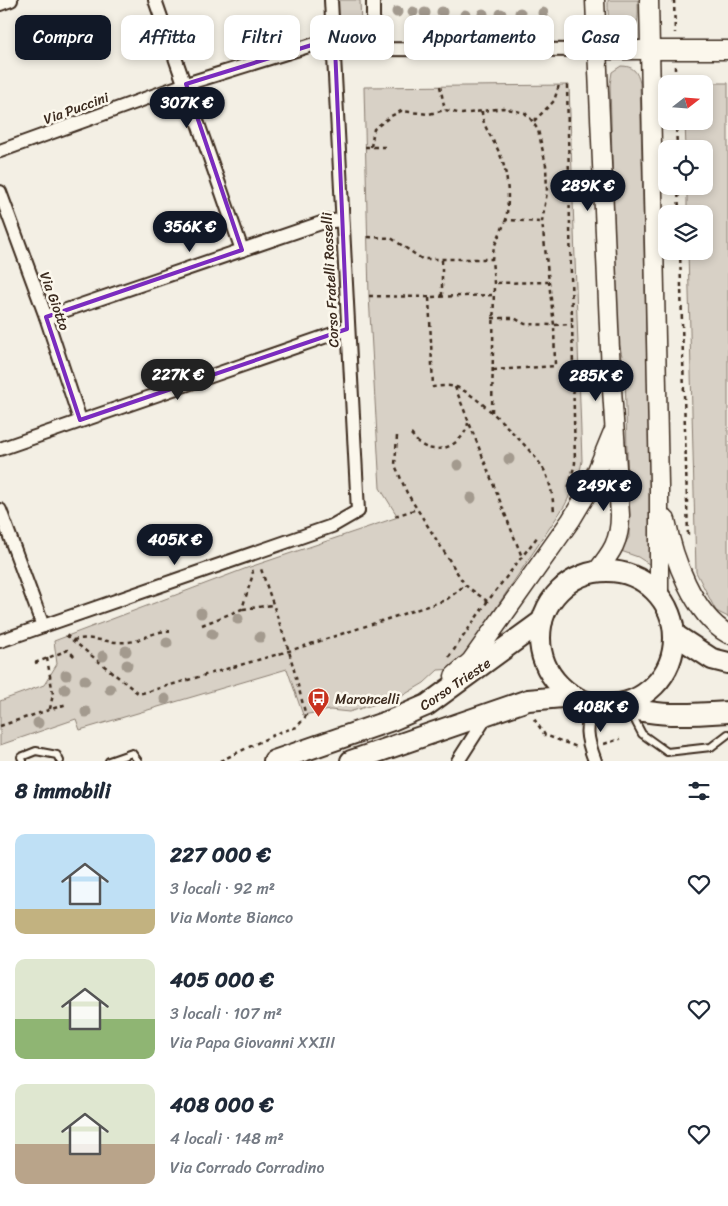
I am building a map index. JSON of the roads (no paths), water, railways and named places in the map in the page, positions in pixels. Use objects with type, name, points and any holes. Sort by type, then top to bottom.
[{"type":"main road","points":[[595,0],[596,15]]},
{"type":"main road","points":[[649,0],[659,485],[659,595]]},
{"type":"main road","points":[[637,50],[728,50]]},
{"type":"main road","points":[[596,572],[610,553],[620,532],[597,60]]},
{"type":"main road","points":[[427,705],[471,660],[571,520],[589,490],[614,429]]},
{"type":"main road","points":[[659,485],[669,538],[682,574],[702,610],[728,634]]},
{"type":"main road","points":[[625,706],[640,697],[662,677],[673,651],[674,634],[669,611],[659,595],[640,580],[620,572],[596,572],[578,578],[564,587],[552,599],[542,621],[541,651],[545,663],[562,687],[574,696],[595,704],[625,706],[645,711],[701,714],[728,712]]},
{"type":"main road","name":"Corso Trieste","points":[[274,761],[392,720],[427,705],[542,621]]},
{"type":"main road","points":[[674,634],[712,659],[728,664]]},
{"type":"main road","name":"Corso Trieste","points":[[351,761],[528,700],[574,696]]},
{"type":"street","points":[[0,4],[11,0]]},
{"type":"street","points":[[155,0],[186,84],[242,250]]},
{"type":"street","name":"Corso Fratelli Rosselli","points":[[331,0],[332,15]]},
{"type":"street","points":[[373,0],[373,15]]},
{"type":"street","name":"Via Puccini","points":[[0,151],[186,84],[310,46]]},
{"type":"street","name":"Via Puccini","points":[[394,49],[564,50]]},
{"type":"street","name":"Corso Fratelli Rosselli","points":[[43,626],[255,558],[332,526],[358,511],[347,329],[336,60]]},
{"type":"street","name":"Via Giotto","points":[[0,192],[46,317],[80,420]]},
{"type":"street","points":[[46,317],[324,222],[342,220]]},
{"type":"street","points":[[0,449],[347,329]]},
{"type":"street","points":[[0,510],[43,626],[0,641]]},
{"type":"street","points":[[595,704],[587,722],[587,742],[595,761]]},
{"type":"street","points":[[458,761],[488,714]]},
{"type":"lane","points":[[625,706],[642,734],[667,752],[711,747],[728,734]]},
{"type":"lane","points":[[23,761],[21,757],[36,751],[56,755],[60,761]]},
{"type":"lane","points":[[109,761],[132,753],[138,761]]},
{"type":"place","name":"Maroncelli","points":[[319,718]]}]
